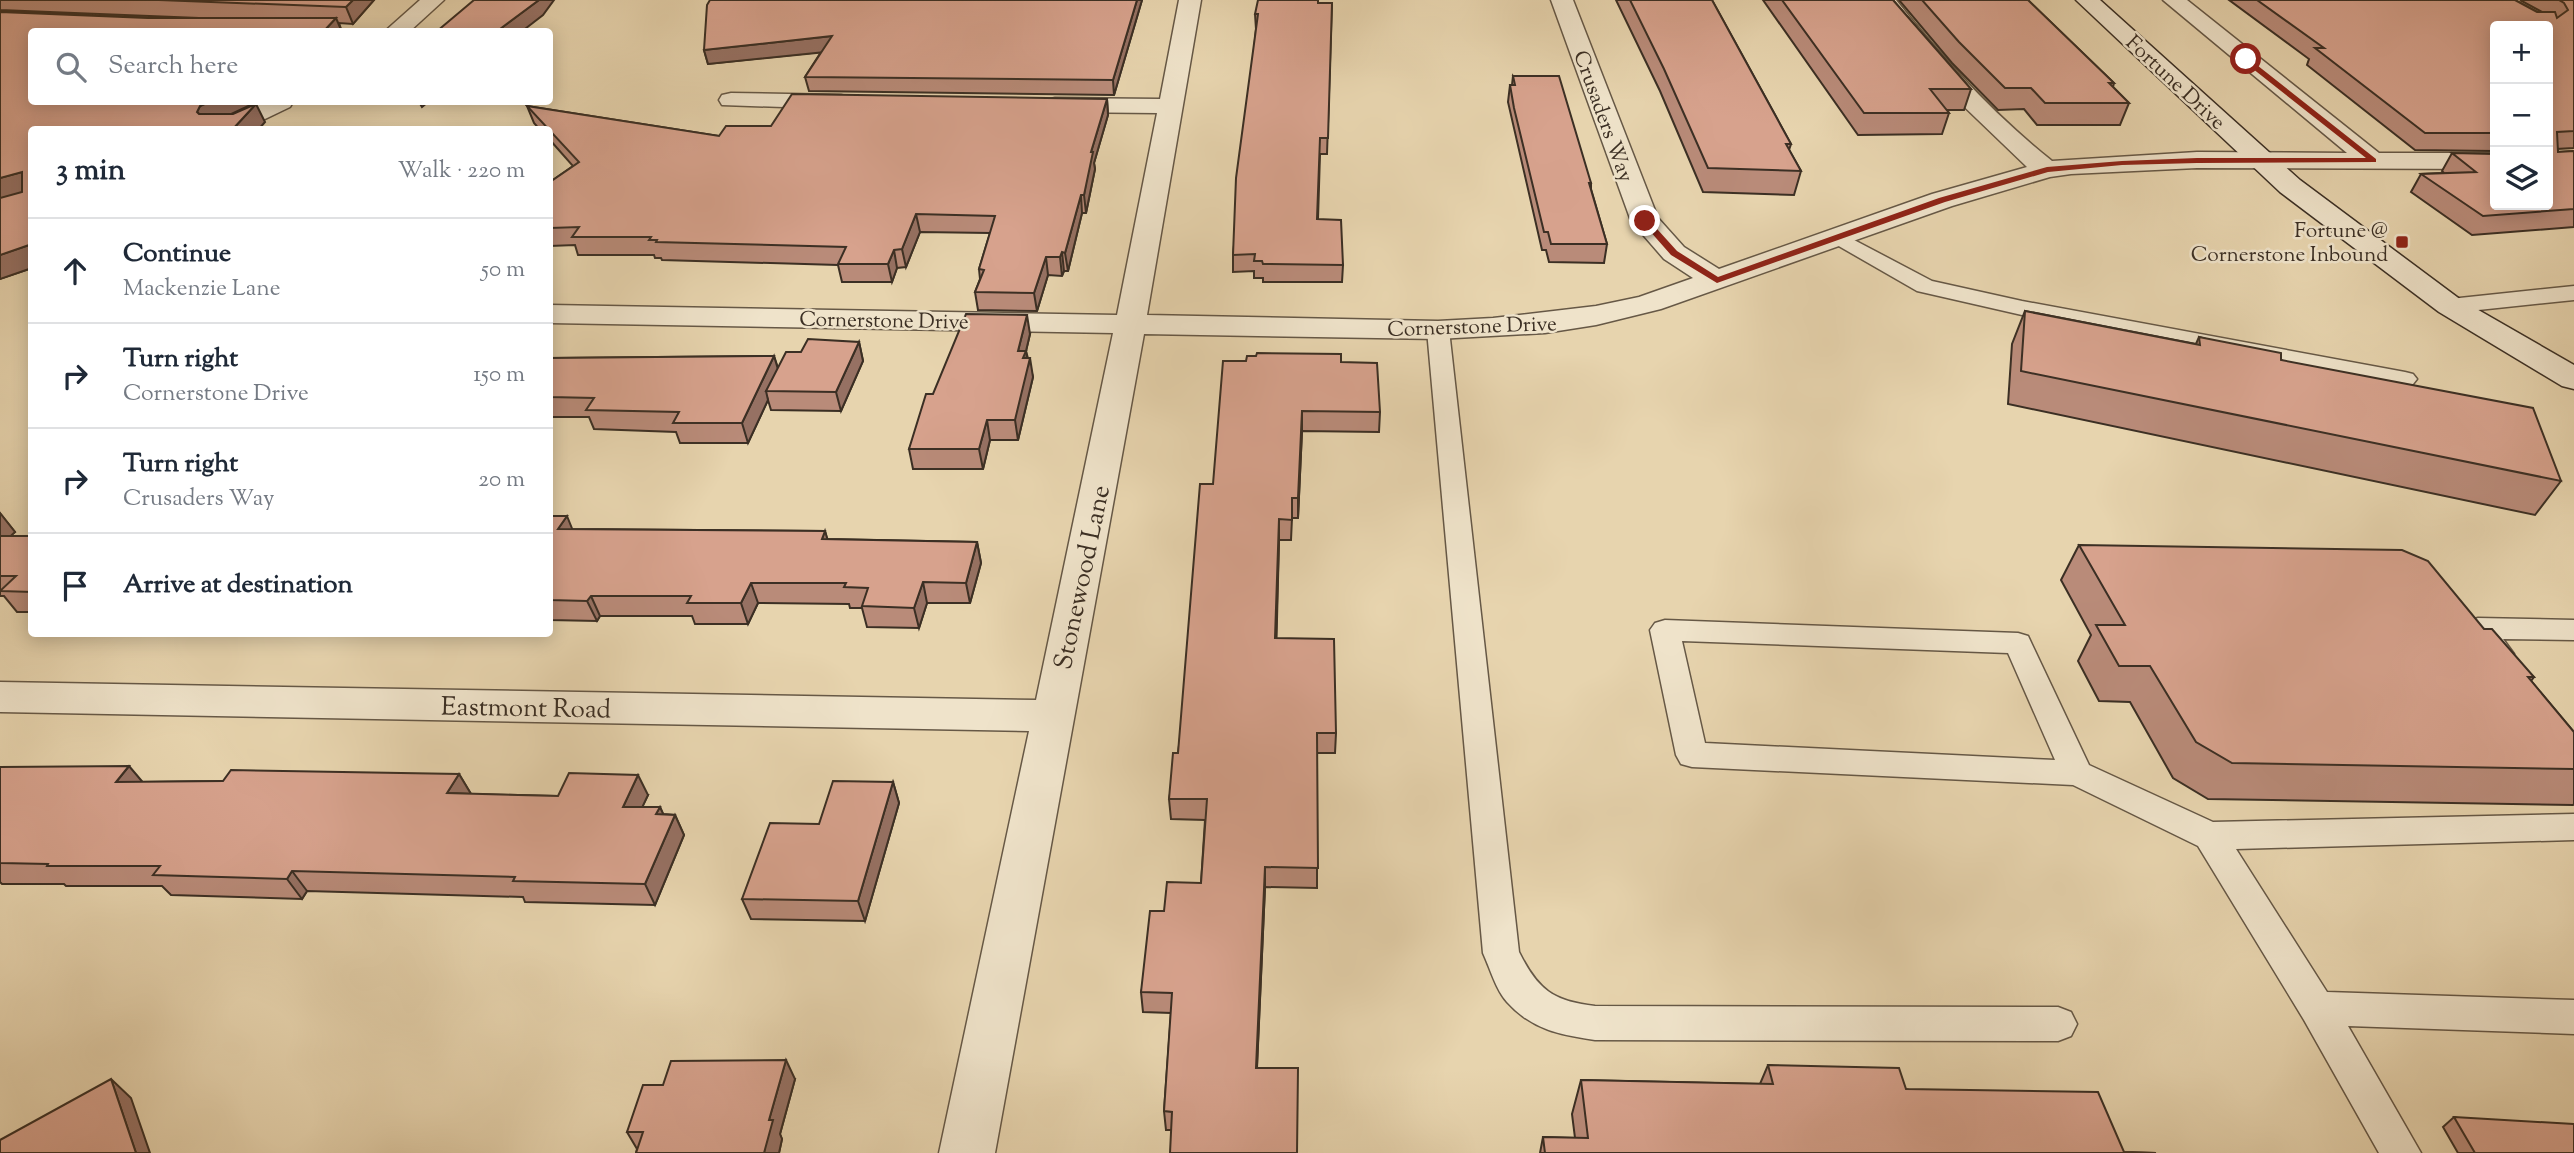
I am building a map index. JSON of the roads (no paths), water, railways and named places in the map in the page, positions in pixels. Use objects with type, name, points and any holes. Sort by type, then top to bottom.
[{"type":"street","points":[[400,28],[433,0]]},
{"type":"street","name":"Stonewood Lane","points":[[967,1153],[1132,325],[1190,0]]},
{"type":"street","name":"Crusaders Way","points":[[1562,0],[1645,221],[1674,253],[1717,280]]},
{"type":"street","points":[[1885,0],[1962,95],[2010,141],[2047,170]]},
{"type":"street","name":"Fortune Drive","points":[[2087,0],[2262,162],[2368,246],[2450,306],[2574,379]]},
{"type":"street","points":[[2175,0],[2373,161]]},
{"type":"street","points":[[731,100],[869,102]]},
{"type":"street","points":[[1034,104],[1172,106]]},
{"type":"street","points":[[230,126],[275,105]]},
{"type":"street","name":"Cornerstone Drive","points":[[553,314],[1438,330],[1523,327],[1601,316],[1717,280],[1953,197],[2047,170],[2122,163],[2490,161]]},
{"type":"street","name":"Eastmont Road","points":[[0,697],[1052,716]]},
{"type":"lane","points":[[1837,237],[1926,286],[2022,308],[2406,379]]},
{"type":"lane","points":[[2450,306],[2574,293]]},
{"type":"lane","points":[[1438,330],[1500,953],[1519,990],[1557,1018],[1595,1023],[2058,1024]]},
{"type":"lane","points":[[2513,670],[2477,628],[2574,630]]},
{"type":"lane","points":[[2077,773],[2018,643],[1665,630],[1692,755],[2077,773],[2210,836],[2574,827]]},
{"type":"lane","points":[[2210,836],[2317,1008],[2401,1153]]},
{"type":"lane","points":[[2317,1008],[2574,1017]]},
{"type":"place","name":"Fortune @ Cornerstone Inbound","points":[[2402,242]]}]
